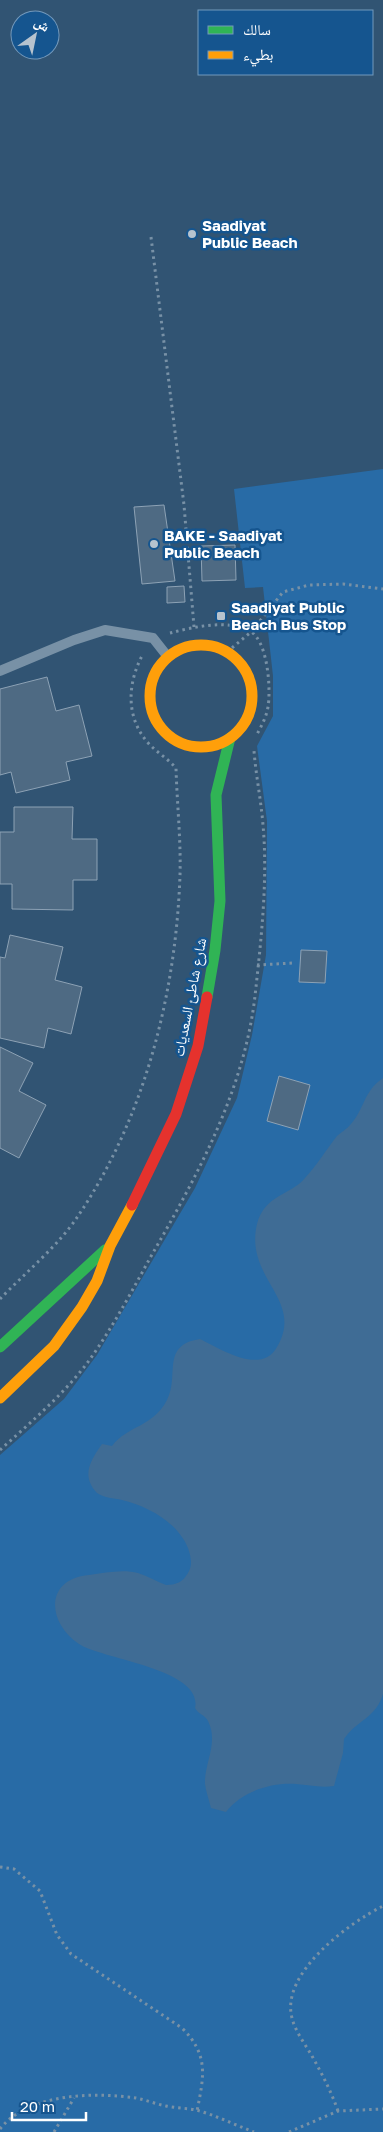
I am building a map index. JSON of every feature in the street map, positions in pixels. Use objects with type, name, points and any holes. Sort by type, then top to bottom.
[{"type":"street","points":[[197,645],[212,646],[227,652],[239,662],[247,675],[252,690],[251,706],[246,720],[230,738],[212,746],[198,747],[184,744],[172,738],[160,727],[151,706],[151,683],[157,668],[168,657],[181,649],[197,645]]},
{"type":"street","name":"شارع شاطئ السعديات","points":[[216,796],[221,768],[230,738]]},
{"type":"street","points":[[184,744],[198,758]]},
{"type":"street","name":"شارع شاطئ السعديات","points":[[0,1398],[54,1346],[82,1307],[97,1280],[110,1246],[149,1172],[176,1114],[198,1046],[215,950],[220,901],[219,829],[216,796],[208,772]]},
{"type":"street","name":"شارع شاطئ السعديات","points":[[0,1347],[110,1246]]},
{"type":"lane","points":[[0,671],[105,630],[153,638],[168,657]]},
{"type":"path","points":[[151,237],[184,505],[194,627]]},
{"type":"path","points":[[227,652],[251,632],[283,592],[309,585],[342,584],[383,589]]},
{"type":"path","points":[[0,1298],[78,1218],[116,1151],[140,1089],[155,1042],[172,965],[178,921],[180,872],[176,768],[150,745],[138,731],[132,711],[130,693],[142,656],[153,638],[194,627],[230,626],[251,632]]},
{"type":"path","points":[[257,965],[293,963]]},
{"type":"path","points":[[0,1866],[14,1869],[40,1891],[57,1935],[71,1954],[182,2028],[194,2039],[202,2058],[203,2080],[197,2110]]},
{"type":"path","points":[[338,2111],[327,2082],[292,2018],[291,1996],[301,1977],[338,1934],[361,1917],[383,1906]]},
{"type":"path","points":[[0,2129],[9,2117],[27,2106],[49,2100],[98,2096],[136,2098],[166,2106],[197,2110],[254,2132]]},
{"type":"path","points":[[54,2132],[75,2098]]},
{"type":"path","points":[[289,2132],[338,2111],[383,2109]]},
{"type":"shaded area","points":[[383,469],[383,2132],[0,2132],[0,1455],[64,1399],[97,1355],[195,1188],[237,1098],[252,1035],[266,955],[267,821],[257,746],[273,716],[273,676],[263,587],[245,588],[234,489]]},
{"type":"shaded area","points":[[383,1078],[383,1694],[380,1702],[371,1714],[344,1739],[343,1753],[334,1786],[319,1787],[286,1784],[267,1787],[248,1794],[232,1805],[226,1812],[211,1808],[205,1776],[212,1745],[211,1729],[207,1719],[195,1708],[194,1695],[184,1684],[168,1675],[79,1644],[68,1635],[61,1625],[56,1614],[55,1603],[58,1593],[64,1585],[74,1578],[107,1572],[126,1571],[138,1573],[163,1584],[170,1585],[181,1581],[190,1570],[191,1564],[188,1548],[170,1523],[152,1511],[97,1493],[89,1481],[88,1475],[91,1462],[102,1444],[112,1446],[118,1439],[147,1421],[161,1409],[171,1391],[175,1355],[188,1342],[200,1339],[228,1353],[251,1360],[261,1359],[270,1355],[277,1347],[284,1330],[284,1315],[280,1301],[259,1260],[255,1243],[257,1224],[261,1214],[272,1201],[299,1184],[314,1168],[337,1136],[356,1118],[368,1094],[376,1083]]},
{"type":"building","name":"BAKE - Saadiyat Public Beach","points":[[164,505],[175,581],[142,584],[134,507]]},
{"type":"building","points":[[235,545],[236,580],[202,581],[201,546]]},
{"type":"building","points":[[184,586],[185,602],[167,603],[167,587]]},
{"type":"building","points":[[47,677],[56,711],[79,705],[92,756],[66,762],[70,780],[16,793],[11,772],[0,775],[0,689]]},
{"type":"building","points":[[14,807],[73,807],[72,839],[97,839],[97,880],[73,880],[73,910],[12,909],[12,884],[0,884],[0,832],[14,832]]},
{"type":"building","points":[[10,935],[63,947],[55,980],[82,987],[71,1034],[48,1028],[44,1048],[0,1038],[0,957],[5,958]]},
{"type":"building","points":[[301,950],[327,951],[325,983],[299,982]]},
{"type":"building","points":[[0,1047],[33,1063],[19,1091],[46,1105],[19,1158],[0,1148]]},
{"type":"building","points":[[279,1076],[310,1085],[298,1130],[267,1121]]},
{"type":"traffic: fast","points":[[207,997],[215,950],[220,901],[216,795],[230,738]]},
{"type":"traffic: fast","points":[[0,1347],[105,1250]]},
{"type":"traffic: slow","points":[[201,645],[221,649],[237,660],[248,676],[252,696],[248,716],[237,732],[221,743],[201,747],[181,743],[165,732],[154,716],[150,696],[154,676],[165,660],[181,649],[201,645]]},
{"type":"traffic: slow","points":[[0,1398],[54,1346],[82,1307],[97,1281],[110,1246],[132,1205]]},
{"type":"traffic: jam","points":[[132,1205],[176,1114],[198,1046],[207,997]]},
{"type":"place","name":"Saadiyat Public Beach","points":[[192,234]]},
{"type":"place","name":"BAKE - Saadiyat Public Beach","points":[[154,544]]},
{"type":"place","name":"Saadiyat Public Beach Bus Stop","points":[[221,616]]}]
